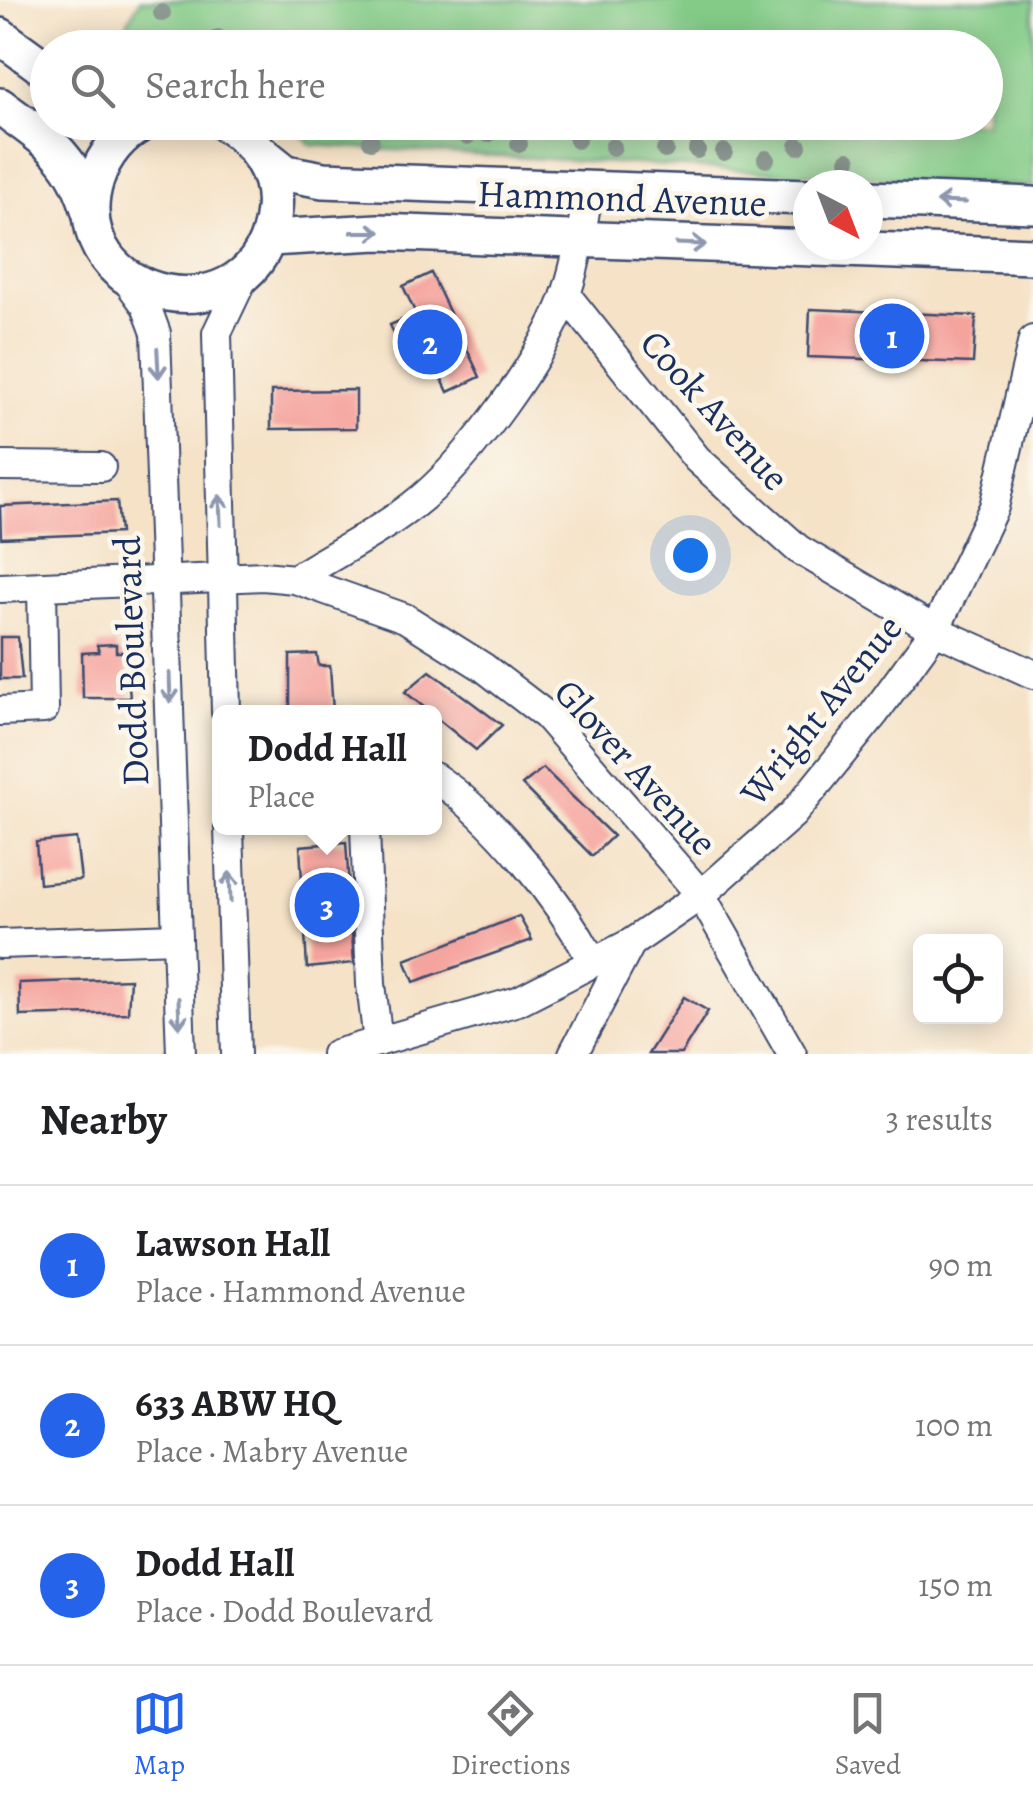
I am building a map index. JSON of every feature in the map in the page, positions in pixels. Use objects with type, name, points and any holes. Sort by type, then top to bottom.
[{"type":"main road","points":[[0,36],[30,58]]},
{"type":"main road","points":[[0,106],[30,128]]},
{"type":"main road","points":[[47,140],[70,164],[82,184],[104,250],[124,275],[146,289],[185,296],[224,287],[246,272],[269,238],[275,208],[271,176],[256,149]]},
{"type":"main road","points":[[92,220],[92,192],[100,165],[119,140]]},
{"type":"main road","name":"Hammond Avenue","points":[[247,140],[286,173],[303,179],[793,196]]},
{"type":"main road","points":[[883,200],[1033,206]]},
{"type":"main road","name":"Hammond Avenue","points":[[269,238],[378,232],[1033,256]]},
{"type":"street","points":[[295,579],[385,525],[422,497],[482,435],[566,295],[589,188]]},
{"type":"street","points":[[226,705],[218,333],[246,272]]},
{"type":"street","name":"Dodd Boulevard","points":[[124,275],[146,306],[156,334],[181,1054]]},
{"type":"street","name":"Cook Avenue","points":[[566,295],[698,458],[798,549],[935,630],[1033,674]]},
{"type":"street","name":"Wright Avenue","points":[[344,1053],[518,1002],[631,942],[701,895],[794,814],[935,630],[994,507],[1033,340]]},
{"type":"street","points":[[0,466],[100,466]]},
{"type":"street","name":"Glover Avenue","points":[[0,588],[263,576],[295,579],[405,618],[483,666],[547,716],[701,895],[792,1054]]},
{"type":"street","points":[[0,711],[44,709],[42,586]]},
{"type":"street","points":[[442,782],[524,860],[592,962]]},
{"type":"street","points":[[229,835],[236,1054]]},
{"type":"street","points":[[365,835],[371,984],[378,1042]]},
{"type":"street","points":[[0,944],[177,938]]},
{"type":"street","points":[[573,1054],[631,942]]},
{"type":"green space","points":[[140,0],[1033,0],[1033,187],[883,178],[883,170],[793,170],[793,173],[311,145],[307,140],[1003,140],[1003,30],[123,30]]},
{"type":"building","points":[[431,273],[480,377],[448,392],[432,358],[410,369],[390,325],[416,314],[403,286]]},
{"type":"building","points":[[810,309],[976,316],[973,363],[808,357]]},
{"type":"building","points":[[356,390],[356,428],[271,429],[271,391]]},
{"type":"building","points":[[117,501],[120,533],[1,538],[0,506]]},
{"type":"building","points":[[0,637],[18,637],[22,679],[0,679]]},
{"type":"building","points":[[116,644],[116,652],[126,652],[130,698],[83,698],[82,653],[99,652],[97,645]]},
{"type":"building","points":[[317,654],[319,666],[330,666],[333,705],[290,705],[290,655]]},
{"type":"building","points":[[430,671],[502,725],[476,750],[442,722],[442,705],[421,705],[405,692]]},
{"type":"building","points":[[543,768],[613,836],[592,856],[522,785]]},
{"type":"building","points":[[76,838],[81,880],[39,884],[36,842]]},
{"type":"building","points":[[346,842],[354,963],[307,968],[300,846]]},
{"type":"building","points":[[519,916],[532,940],[414,982],[405,960]]},
{"type":"building","points":[[130,979],[128,1013],[20,1016],[19,983]]},
{"type":"building","points":[[684,997],[708,1011],[681,1054],[648,1054]]},
{"type":"place","name":"Lawson Hall","points":[[892,336]]},
{"type":"place","name":"633 ABW HQ","points":[[430,342]]},
{"type":"place","name":"Dodd Hall","points":[[327,905]]}]
